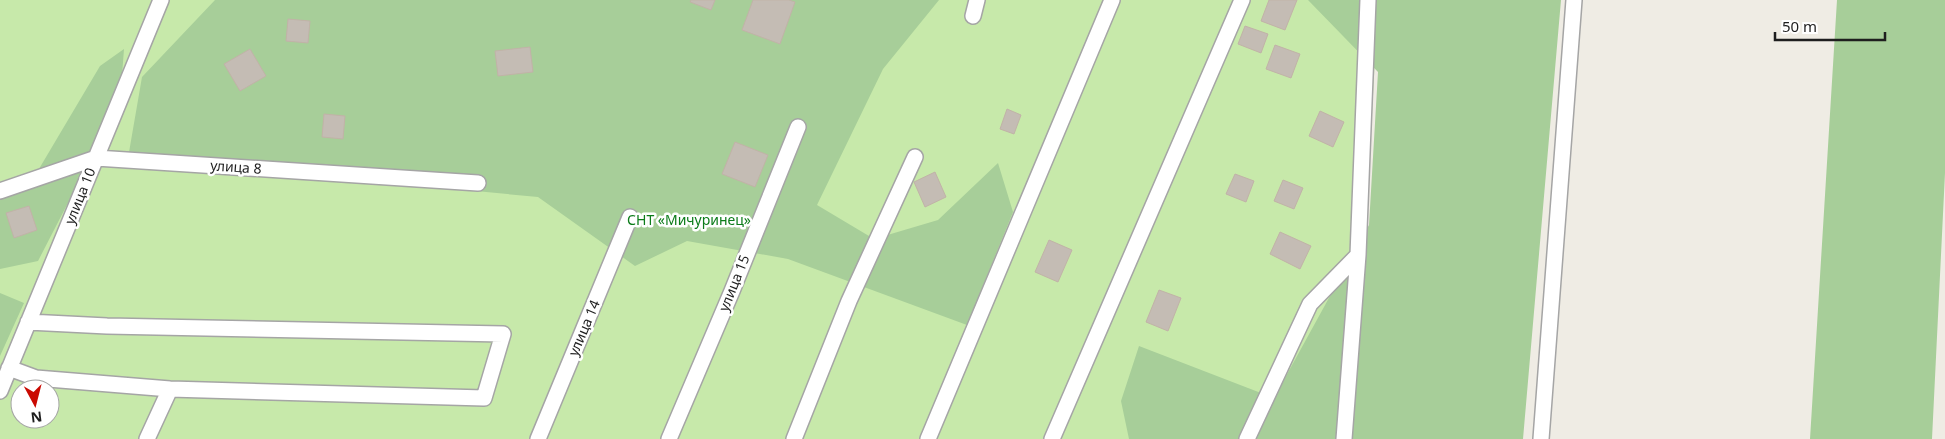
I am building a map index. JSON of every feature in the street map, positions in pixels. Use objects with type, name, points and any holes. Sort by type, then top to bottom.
[{"type":"street","name":"улица 10","points":[[0,391],[161,0]]},
{"type":"street","points":[[973,16],[977,0]]},
{"type":"street","points":[[928,439],[1112,0]]},
{"type":"street","points":[[1052,439],[1242,0]]},
{"type":"street","points":[[1344,439],[1358,255],[1368,0]]},
{"type":"street","points":[[1541,439],[1574,0]]},
{"type":"street","name":"улица 15","points":[[669,439],[732,291],[798,127]]},
{"type":"street","points":[[794,439],[849,301],[915,157]]},
{"type":"street","name":"улица 8","points":[[0,191],[96,158],[478,183]]},
{"type":"street","name":"улица 14","points":[[538,439],[630,217]]},
{"type":"street","points":[[1247,439],[1310,304],[1358,255]]},
{"type":"street","points":[[9,368],[36,378],[170,390],[484,398],[503,334],[117,327],[28,322]]},
{"type":"street","points":[[147,439],[170,390]]},
{"type":"green space","name":"СНТ «Мичуринец»","points":[[0,0],[1378,0],[1355,439],[0,439]]},
{"type":"green space","points":[[215,0],[939,0],[883,69],[817,205],[874,239],[938,220],[998,163],[1013,212],[967,325],[788,259],[687,241],[635,266],[538,197],[128,158],[142,77]]},
{"type":"green space","points":[[1308,0],[1561,0],[1523,439],[1129,439],[1121,401],[1139,346],[1274,398],[1369,225],[1378,72]]},
{"type":"green space","points":[[1837,0],[1945,0],[1945,173],[1932,439],[1810,439]]},
{"type":"green space","points":[[124,49],[120,102],[38,261],[0,269],[0,189],[33,179],[100,66]]},
{"type":"green space","points":[[0,293],[24,303],[0,356]]},
{"type":"building","points":[[691,0],[715,0],[711,10],[690,2]]},
{"type":"building","points":[[753,0],[789,0],[795,2],[780,44],[742,30]]},
{"type":"building","points":[[1269,0],[1297,0],[1285,30],[1261,21]]},
{"type":"building","points":[[288,19],[310,21],[308,43],[286,41]]},
{"type":"building","points":[[1245,26],[1268,34],[1261,53],[1238,44]]},
{"type":"building","points":[[1275,45],[1300,54],[1291,78],[1266,69]]},
{"type":"building","points":[[530,47],[533,72],[498,76],[495,51]]},
{"type":"building","points":[[250,49],[266,76],[240,91],[224,64]]},
{"type":"building","points":[[1007,109],[1021,115],[1014,134],[1000,129]]},
{"type":"building","points":[[1320,111],[1344,122],[1333,147],[1309,136]]},
{"type":"building","points":[[324,114],[345,116],[343,139],[322,137]]},
{"type":"building","points":[[735,142],[768,155],[755,187],[722,174]]},
{"type":"building","points":[[935,172],[946,197],[925,207],[914,182]]},
{"type":"building","points":[[1235,174],[1254,181],[1246,202],[1226,194]]},
{"type":"building","points":[[1283,180],[1303,188],[1294,209],[1274,201]]},
{"type":"building","points":[[29,206],[37,230],[14,238],[6,213]]},
{"type":"building","points":[[1280,232],[1311,246],[1300,269],[1270,254]]},
{"type":"building","points":[[1049,240],[1072,250],[1058,282],[1035,272]]},
{"type":"building","points":[[1159,290],[1181,298],[1168,331],[1146,322]]}]
